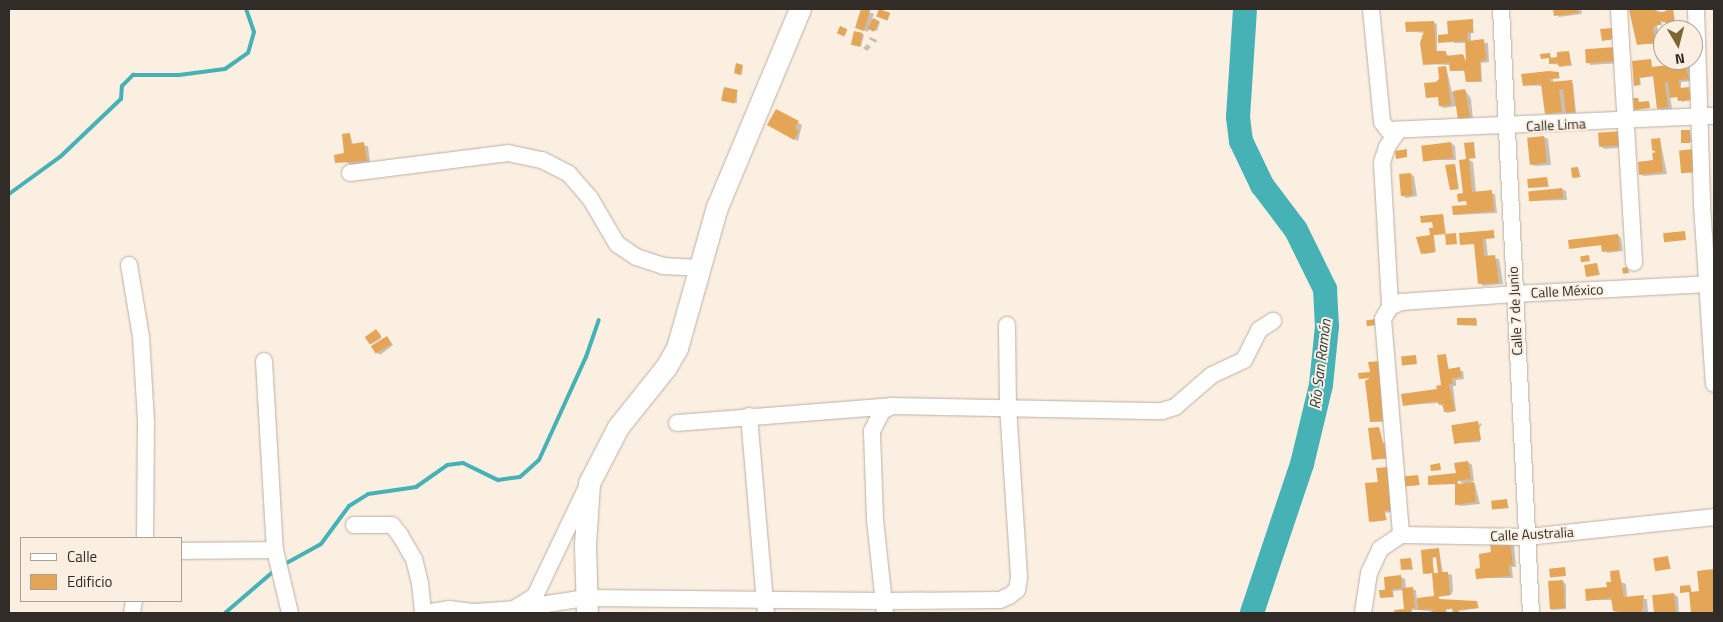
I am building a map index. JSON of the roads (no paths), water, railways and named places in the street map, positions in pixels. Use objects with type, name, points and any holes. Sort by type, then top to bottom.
[{"type":"main road","points":[[586,606],[589,483],[618,427],[666,367],[677,348],[717,207],[800,9]]},
{"type":"street","points":[[1371,9],[1382,122],[1388,130],[1398,131]]},
{"type":"street","name":"Calle 7 de Junio","points":[[1501,9],[1531,613]]},
{"type":"street","points":[[1620,9],[1634,263]]},
{"type":"street","points":[[1696,9],[1707,116],[1714,384]]},
{"type":"street","name":"Calle Lima","points":[[1398,131],[1707,116]]},
{"type":"street","points":[[1363,613],[1369,573],[1380,549],[1400,535],[1383,319],[1390,306],[1382,162],[1387,146],[1398,131]]},
{"type":"street","points":[[350,174],[508,153],[542,160],[569,174],[590,198],[617,244],[636,257],[663,266],[699,268]]},
{"type":"street","points":[[129,265],[141,337],[146,422],[145,537]]},
{"type":"street","name":"Calle México","points":[[1390,306],[1401,302],[1514,294],[1710,284]]},
{"type":"street","points":[[677,424],[749,416],[892,406],[1162,411],[1175,408],[1212,375],[1244,360],[1259,330],[1273,321]]},
{"type":"street","points":[[354,525],[392,526],[400,535],[414,558],[420,583],[423,613],[449,609],[476,612],[586,606],[884,607],[1000,600],[1017,590],[1019,577],[1008,408],[1006,325]]},
{"type":"street","points":[[264,361],[275,550],[290,613]]},
{"type":"street","points":[[884,607],[875,519],[872,431],[882,411],[892,406]]},
{"type":"street","points":[[749,416],[766,607]]},
{"type":"street","points":[[514,609],[535,596],[589,483]]},
{"type":"street","name":"Calle Australia","points":[[1400,535],[1527,536],[1714,517]]},
{"type":"street","points":[[182,552],[275,550]]},
{"type":"waterway","points":[[9,194],[60,157],[121,99],[122,86],[133,75],[179,75],[225,69],[248,53],[254,32],[246,9]]},
{"type":"waterway","name":"Río San Ramón","points":[[1245,9],[1238,117],[1241,141],[1262,185],[1296,230],[1325,289],[1327,326],[1321,385],[1302,464],[1252,613]]},
{"type":"waterway","points":[[283,565],[321,544],[349,506],[368,494],[416,487],[447,465],[463,463],[498,480],[520,477],[539,460],[586,357],[599,320]]},
{"type":"waterway","points":[[225,613],[275,570]]}]
